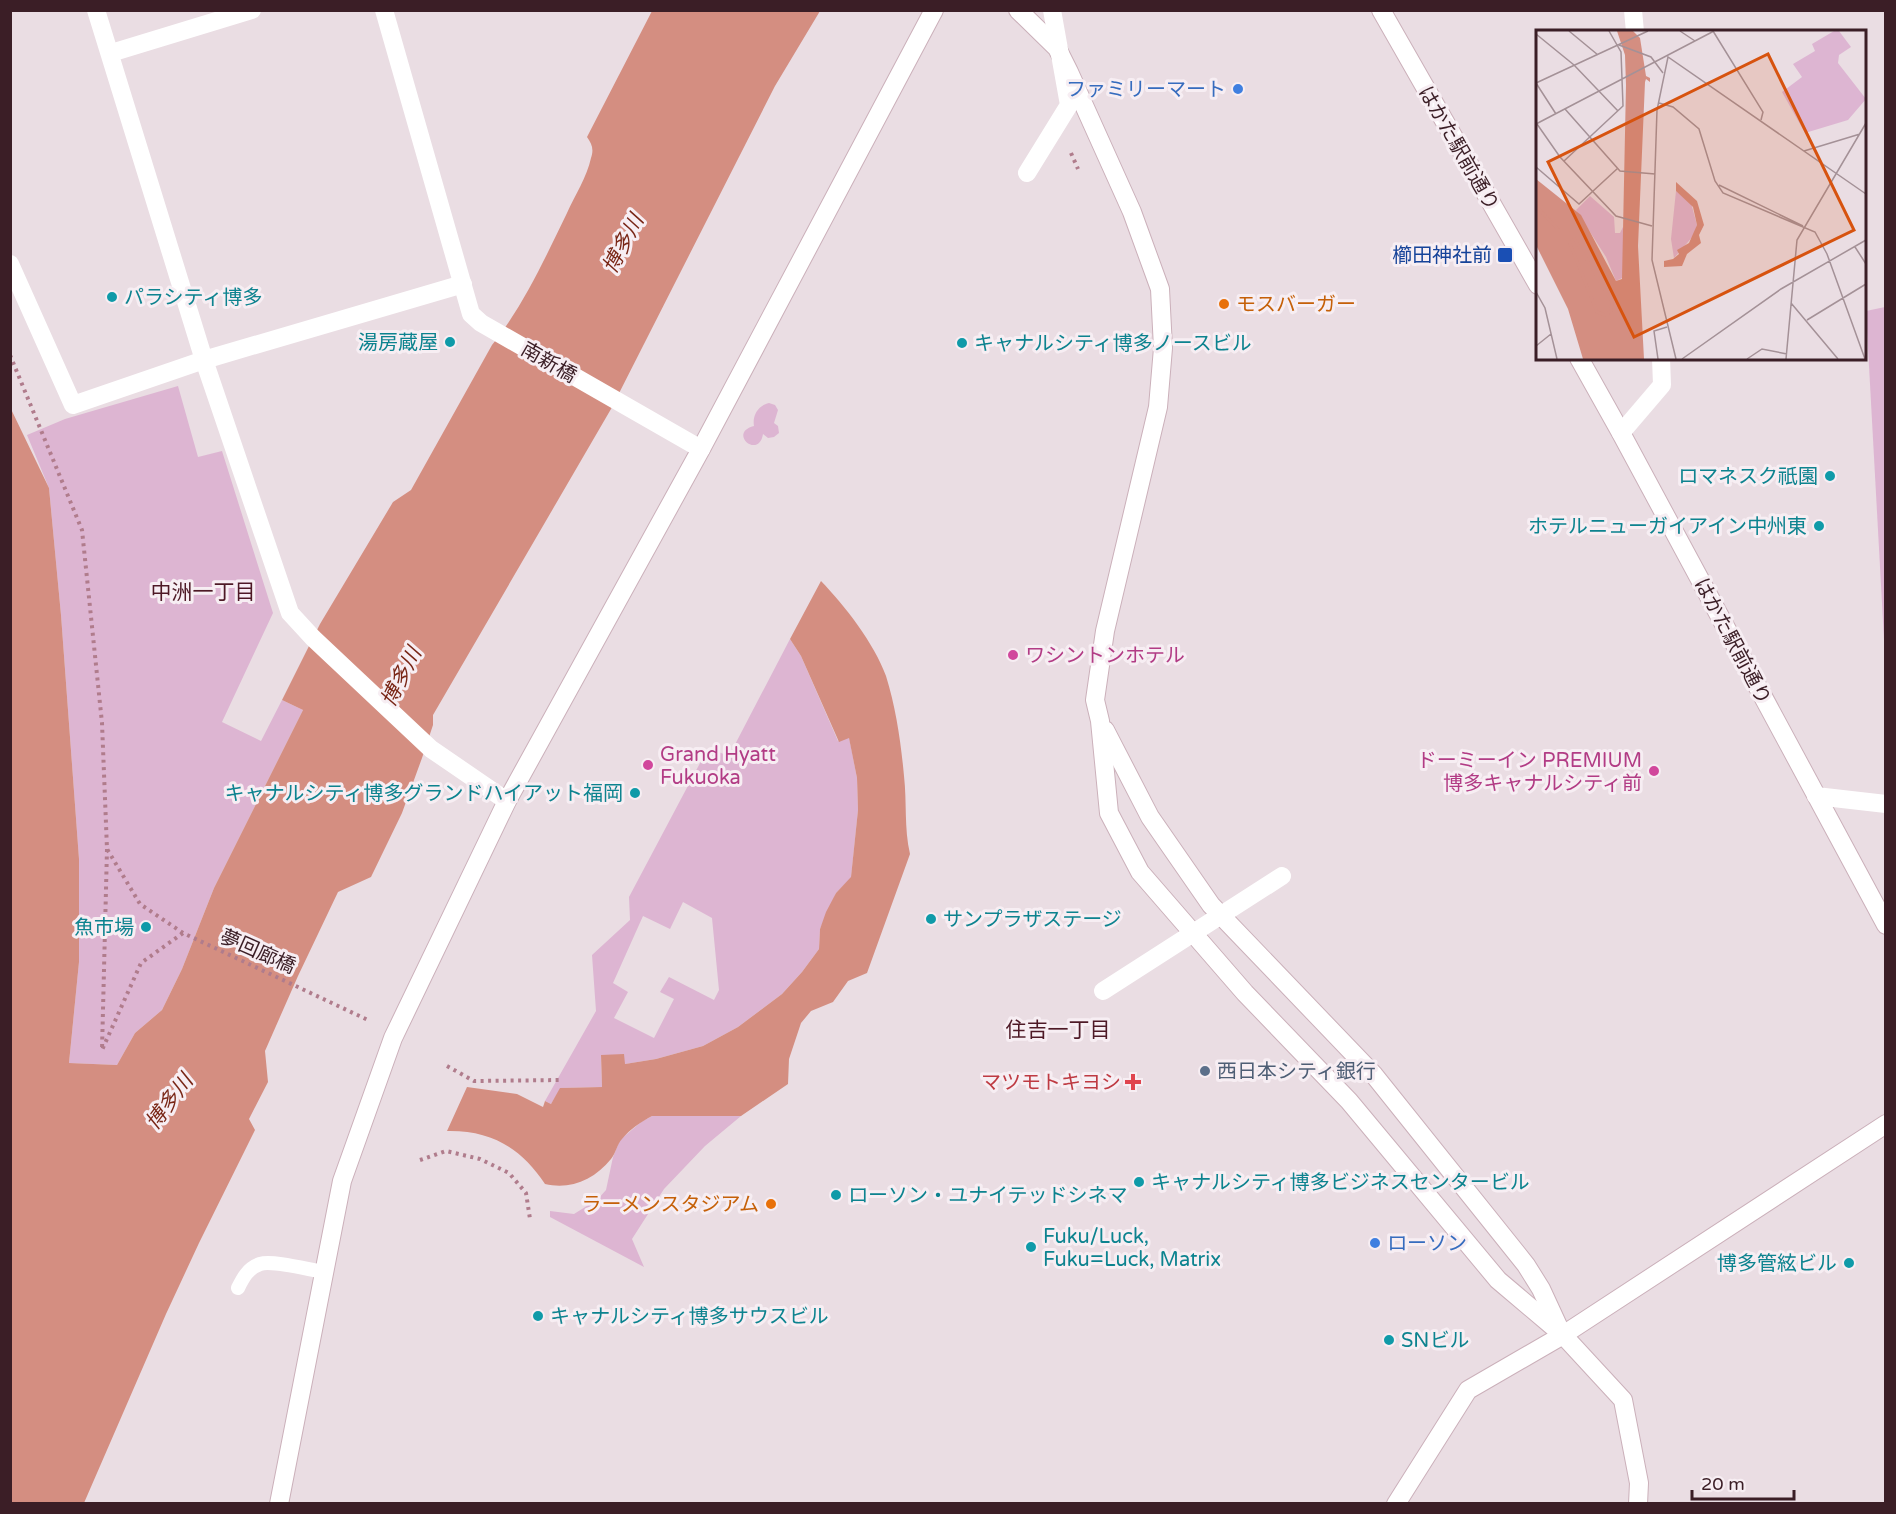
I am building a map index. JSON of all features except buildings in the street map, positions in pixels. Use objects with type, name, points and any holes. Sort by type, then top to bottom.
[{"type":"street","points":[[96,10],[204,360],[290,613],[313,638],[430,749],[507,801]]},
{"type":"street","points":[[111,53],[252,10]]},
{"type":"street","points":[[10,264],[73,405],[204,360],[463,285],[384,10]]},
{"type":"street","points":[[279,1503],[342,1181],[393,1038],[507,801],[701,449],[934,10]]},
{"type":"street","points":[[1018,10],[1057,48],[1070,72],[1132,212],[1160,289],[1163,348],[1158,407],[1105,631],[1095,700],[1100,721],[1109,813],[1140,872],[1245,993],[1349,1101],[1498,1280],[1563,1335],[1623,1400],[1639,1484],[1638,1503]]},
{"type":"street","points":[[1027,173],[1069,105],[1052,10]]},
{"type":"street","name":"はかた駅前通り","points":[[1382,10],[1536,281]]},
{"type":"street","points":[[1633,10],[1635,30]]},
{"type":"street","name":"南新橋","points":[[463,285],[471,314],[481,323],[701,449]]},
{"type":"street","name":"はかた駅前通り","points":[[1580,360],[1886,925]]},
{"type":"street","points":[[1621,433],[1662,385],[1661,360]]},
{"type":"street","points":[[1100,721],[1150,817],[1211,905],[1374,1074],[1526,1265],[1541,1288],[1563,1335]]},
{"type":"street","points":[[1816,796],[1886,804]]},
{"type":"street","points":[[1103,992],[1282,876]]},
{"type":"street","points":[[1396,1503],[1468,1390],[1563,1335],[1886,1124]]},
{"type":"lane","points":[[238,1288],[246,1273],[260,1264],[271,1263],[324,1272]]},
{"type":"path","points":[[10,355],[82,530],[102,723],[107,849],[102,1050],[141,963],[183,933]]},
{"type":"path","name":"夢回廊橋","points":[[107,849],[140,904],[183,933],[368,1020]]},
{"type":"path","points":[[447,1066],[474,1081],[562,1080]]},
{"type":"path","points":[[420,1160],[446,1151],[480,1159],[509,1173],[526,1193],[530,1219]]},
{"type":"shaded area","points":[[1886,307],[1885,658],[1866,311]]},
{"type":"shaded area","points":[[178,386],[198,457],[222,451],[273,613],[222,722],[261,741],[282,700],[303,710],[214,888],[182,969],[162,1010],[135,1033],[117,1065],[69,1063],[79,962],[79,859],[49,488],[27,435],[65,419]]},
{"type":"shaded area","points":[[769,403],[775,405],[778,410],[774,423],[778,426],[779,433],[768,438],[763,434],[756,445],[751,445],[743,434],[746,429],[754,426],[755,414],[759,408]]},
{"type":"shaded area","points":[[790,639],[801,656],[838,741],[849,737],[857,778],[858,810],[851,878],[836,893],[820,929],[819,949],[782,994],[738,1027],[703,1046],[656,1059],[625,1064],[601,1056],[602,1087],[561,1088],[551,1104],[545,1101],[596,1011],[592,955],[630,920],[629,897],[708,748],[729,756]],"holes":[[[683,902],[712,918],[719,990],[714,1000],[669,977],[660,992],[674,999],[654,1038],[614,1018],[628,992],[613,983],[643,916],[670,929]]]},
{"type":"shaded area","points":[[652,1116],[741,1116],[705,1146],[664,1189],[632,1239],[644,1267],[550,1217],[550,1211],[574,1214],[598,1199],[606,1190],[613,1157],[620,1140]]},
{"type":"water","name":"博多川","points":[[652,11],[820,11],[775,86],[611,409],[433,715],[433,725],[402,813],[371,877],[338,892],[265,1051],[268,1082],[249,1119],[255,1130],[166,1314],[84,1503],[11,1503],[10,407],[49,488],[61,615],[79,859],[79,962],[69,1063],[117,1065],[135,1033],[162,1010],[182,969],[214,888],[303,710],[282,700],[320,624],[393,502],[411,490],[492,345],[504,330],[533,281],[587,172],[592,149],[587,137]]},
{"type":"water","points":[[821,581],[858,625],[881,663],[893,700],[901,751],[910,854],[867,973],[848,981],[833,1002],[811,1011],[801,1023],[789,1059],[788,1084],[741,1116],[652,1116],[625,1135],[613,1157],[597,1173],[581,1182],[563,1186],[545,1184],[526,1160],[503,1144],[478,1134],[447,1131],[467,1087],[517,1094],[543,1107],[545,1101],[551,1104],[560,1088],[602,1087],[601,1055],[624,1054],[625,1064],[656,1059],[703,1046],[738,1027],[782,994],[819,949],[820,929],[826,912],[836,893],[851,877],[858,810],[857,778],[849,738],[839,742],[801,656],[790,639]]},
{"type":"place","name":"ファミリーマート","points":[[1238,89]]},
{"type":"place","name":"櫛田神社前","points":[[1505,255]]},
{"type":"place","name":"パラシティ博多","points":[[112,297]]},
{"type":"place","name":"モスバーガー","points":[[1224,304]]},
{"type":"place","name":"湯房蔵屋","points":[[450,342]]},
{"type":"place","name":"キャナルシティ博多ノースビル","points":[[962,343]]},
{"type":"place","name":"ロマネスク祇園","points":[[1830,476]]},
{"type":"place","name":"ホテルニューガイアイン中州東","points":[[1819,526]]},
{"type":"place","name":"ワシントンホテル","points":[[1013,655]]},
{"type":"place","name":"Grand Hyatt Fukuoka","points":[[648,765]]},
{"type":"place","name":"ドーミーイン PREMIUM 博多キャナルシティ前","points":[[1654,771]]},
{"type":"place","name":"キャナルシティ博多グランドハイアット福岡","points":[[635,793]]},
{"type":"place","name":"サンプラザステージ","points":[[931,919]]},
{"type":"place","name":"魚市場","points":[[146,927]]},
{"type":"place","name":"西日本シティ銀行","points":[[1205,1071]]},
{"type":"place","name":"マツモトキヨシ","points":[[1133,1082]]},
{"type":"place","name":"キャナルシティ博多ビジネスセンタービル","points":[[1139,1182]]},
{"type":"place","name":"ローソン・ユナイテッドシネマ","points":[[836,1195]]},
{"type":"place","name":"ラーメンスタジアム","points":[[771,1204]]},
{"type":"place","name":"ローソン","points":[[1375,1243]]},
{"type":"place","name":"Fuku/Luck, Fuku=Luck, Matrix","points":[[1031,1247]]},
{"type":"place","name":"博多管絃ビル","points":[[1849,1263]]},
{"type":"place","name":"キャナルシティ博多サウスビル","points":[[538,1316]]},
{"type":"place","name":"SNビル","points":[[1389,1340]]},
{"type":"district","name":"中洲一丁目","points":[[203,592]]},
{"type":"district","name":"住吉一丁目","points":[[1058,1030]]}]
